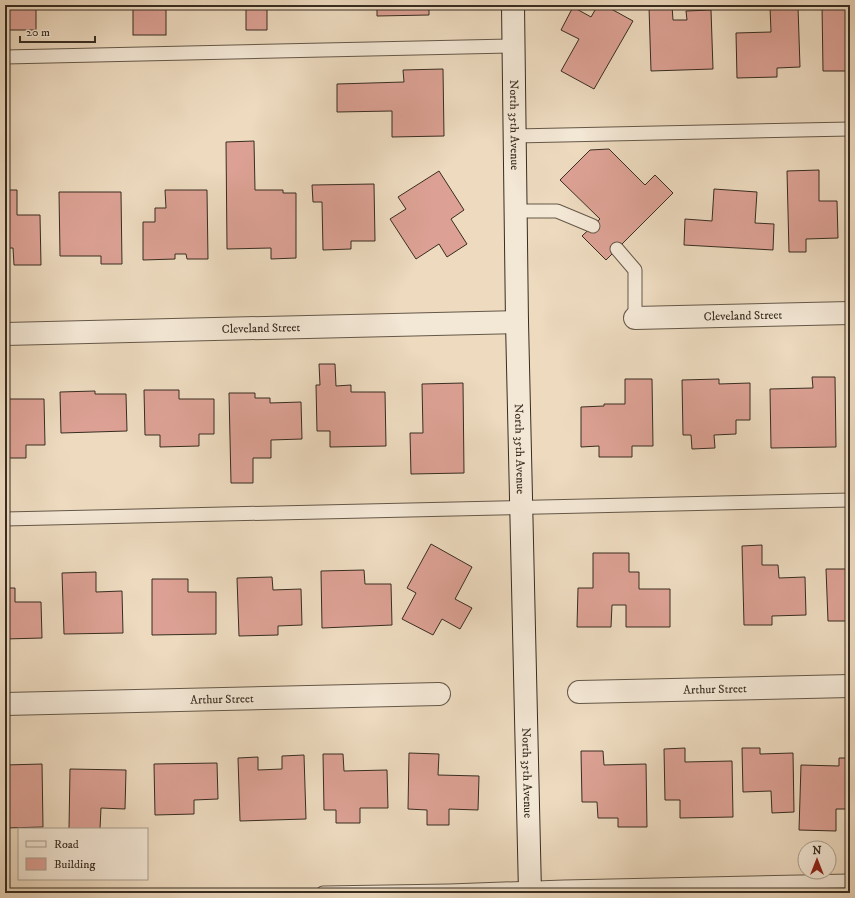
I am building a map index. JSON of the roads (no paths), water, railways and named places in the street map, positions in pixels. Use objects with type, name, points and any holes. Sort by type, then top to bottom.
[{"type":"street","name":"North 35th Avenue","points":[[513,5],[517,322],[530,890]]},
{"type":"street","name":"Cleveland Street","points":[[635,318],[850,313]]},
{"type":"street","name":"Cleveland Street","points":[[5,334],[517,322]]},
{"type":"street","name":"Arthur Street","points":[[579,692],[850,686]]},
{"type":"street","name":"Arthur Street","points":[[5,704],[439,694]]},
{"type":"lane","points":[[5,57],[514,46]]},
{"type":"lane","points":[[515,136],[850,129]]},
{"type":"lane","points":[[516,211],[557,211],[593,226]]},
{"type":"lane","points":[[617,248],[635,270],[635,318]]},
{"type":"lane","points":[[5,519],[850,500]]},
{"type":"lane","points":[[323,893],[530,890],[850,881]]}]
